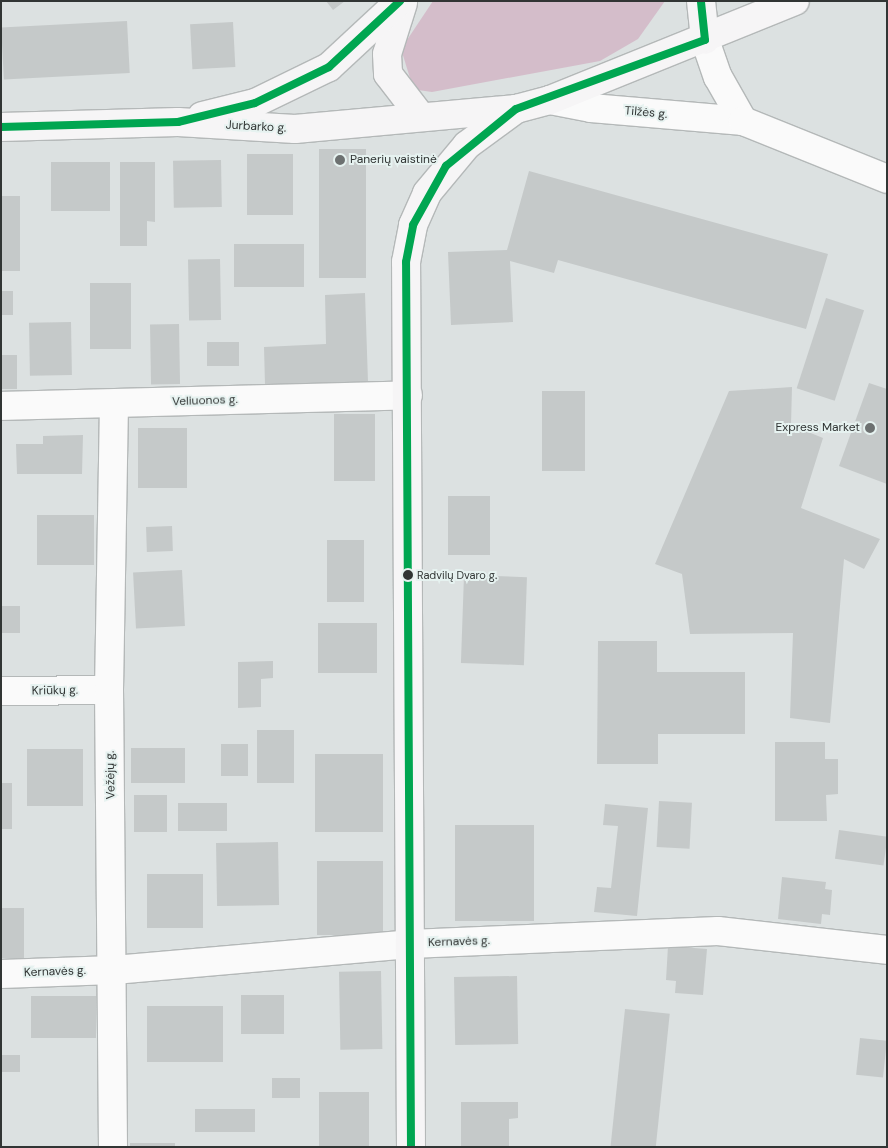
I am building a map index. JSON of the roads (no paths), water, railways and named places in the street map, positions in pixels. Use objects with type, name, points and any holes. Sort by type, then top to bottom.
[{"type":"main road","points":[[401,1],[387,54],[388,74],[421,117]]},
{"type":"main road","points":[[178,122],[256,103],[329,67],[401,1]]},
{"type":"main road","points":[[700,1],[705,40]]},
{"type":"main road","points":[[410,1147],[406,262],[413,225],[427,193],[446,166],[516,109],[550,100],[705,40],[794,1]]},
{"type":"main road","name":"Jurbarko g.","points":[[1,127],[178,122],[295,129],[516,109]]},
{"type":"street","points":[[705,40],[718,77],[743,121]]},
{"type":"street","name":"Tilžės g.","points":[[550,100],[591,108],[743,121],[887,179]]},
{"type":"street","name":"Veliuonos g.","points":[[1,406],[408,395]]},
{"type":"street","name":"Vežėjų g.","points":[[113,1147],[114,970],[109,690],[114,404]]},
{"type":"street","name":"Kriūkų g.","points":[[1,691],[109,690]]},
{"type":"street","name":"Kernavės g.","points":[[1,974],[114,970],[410,944],[718,931],[887,950]]},
{"type":"place","name":"Panerių vaistinė","points":[[340,160]]},
{"type":"place","name":"Express Market","points":[[870,428]]},
{"type":"place","name":"Radvilų Dvaro g.","points":[[408,575]]}]
